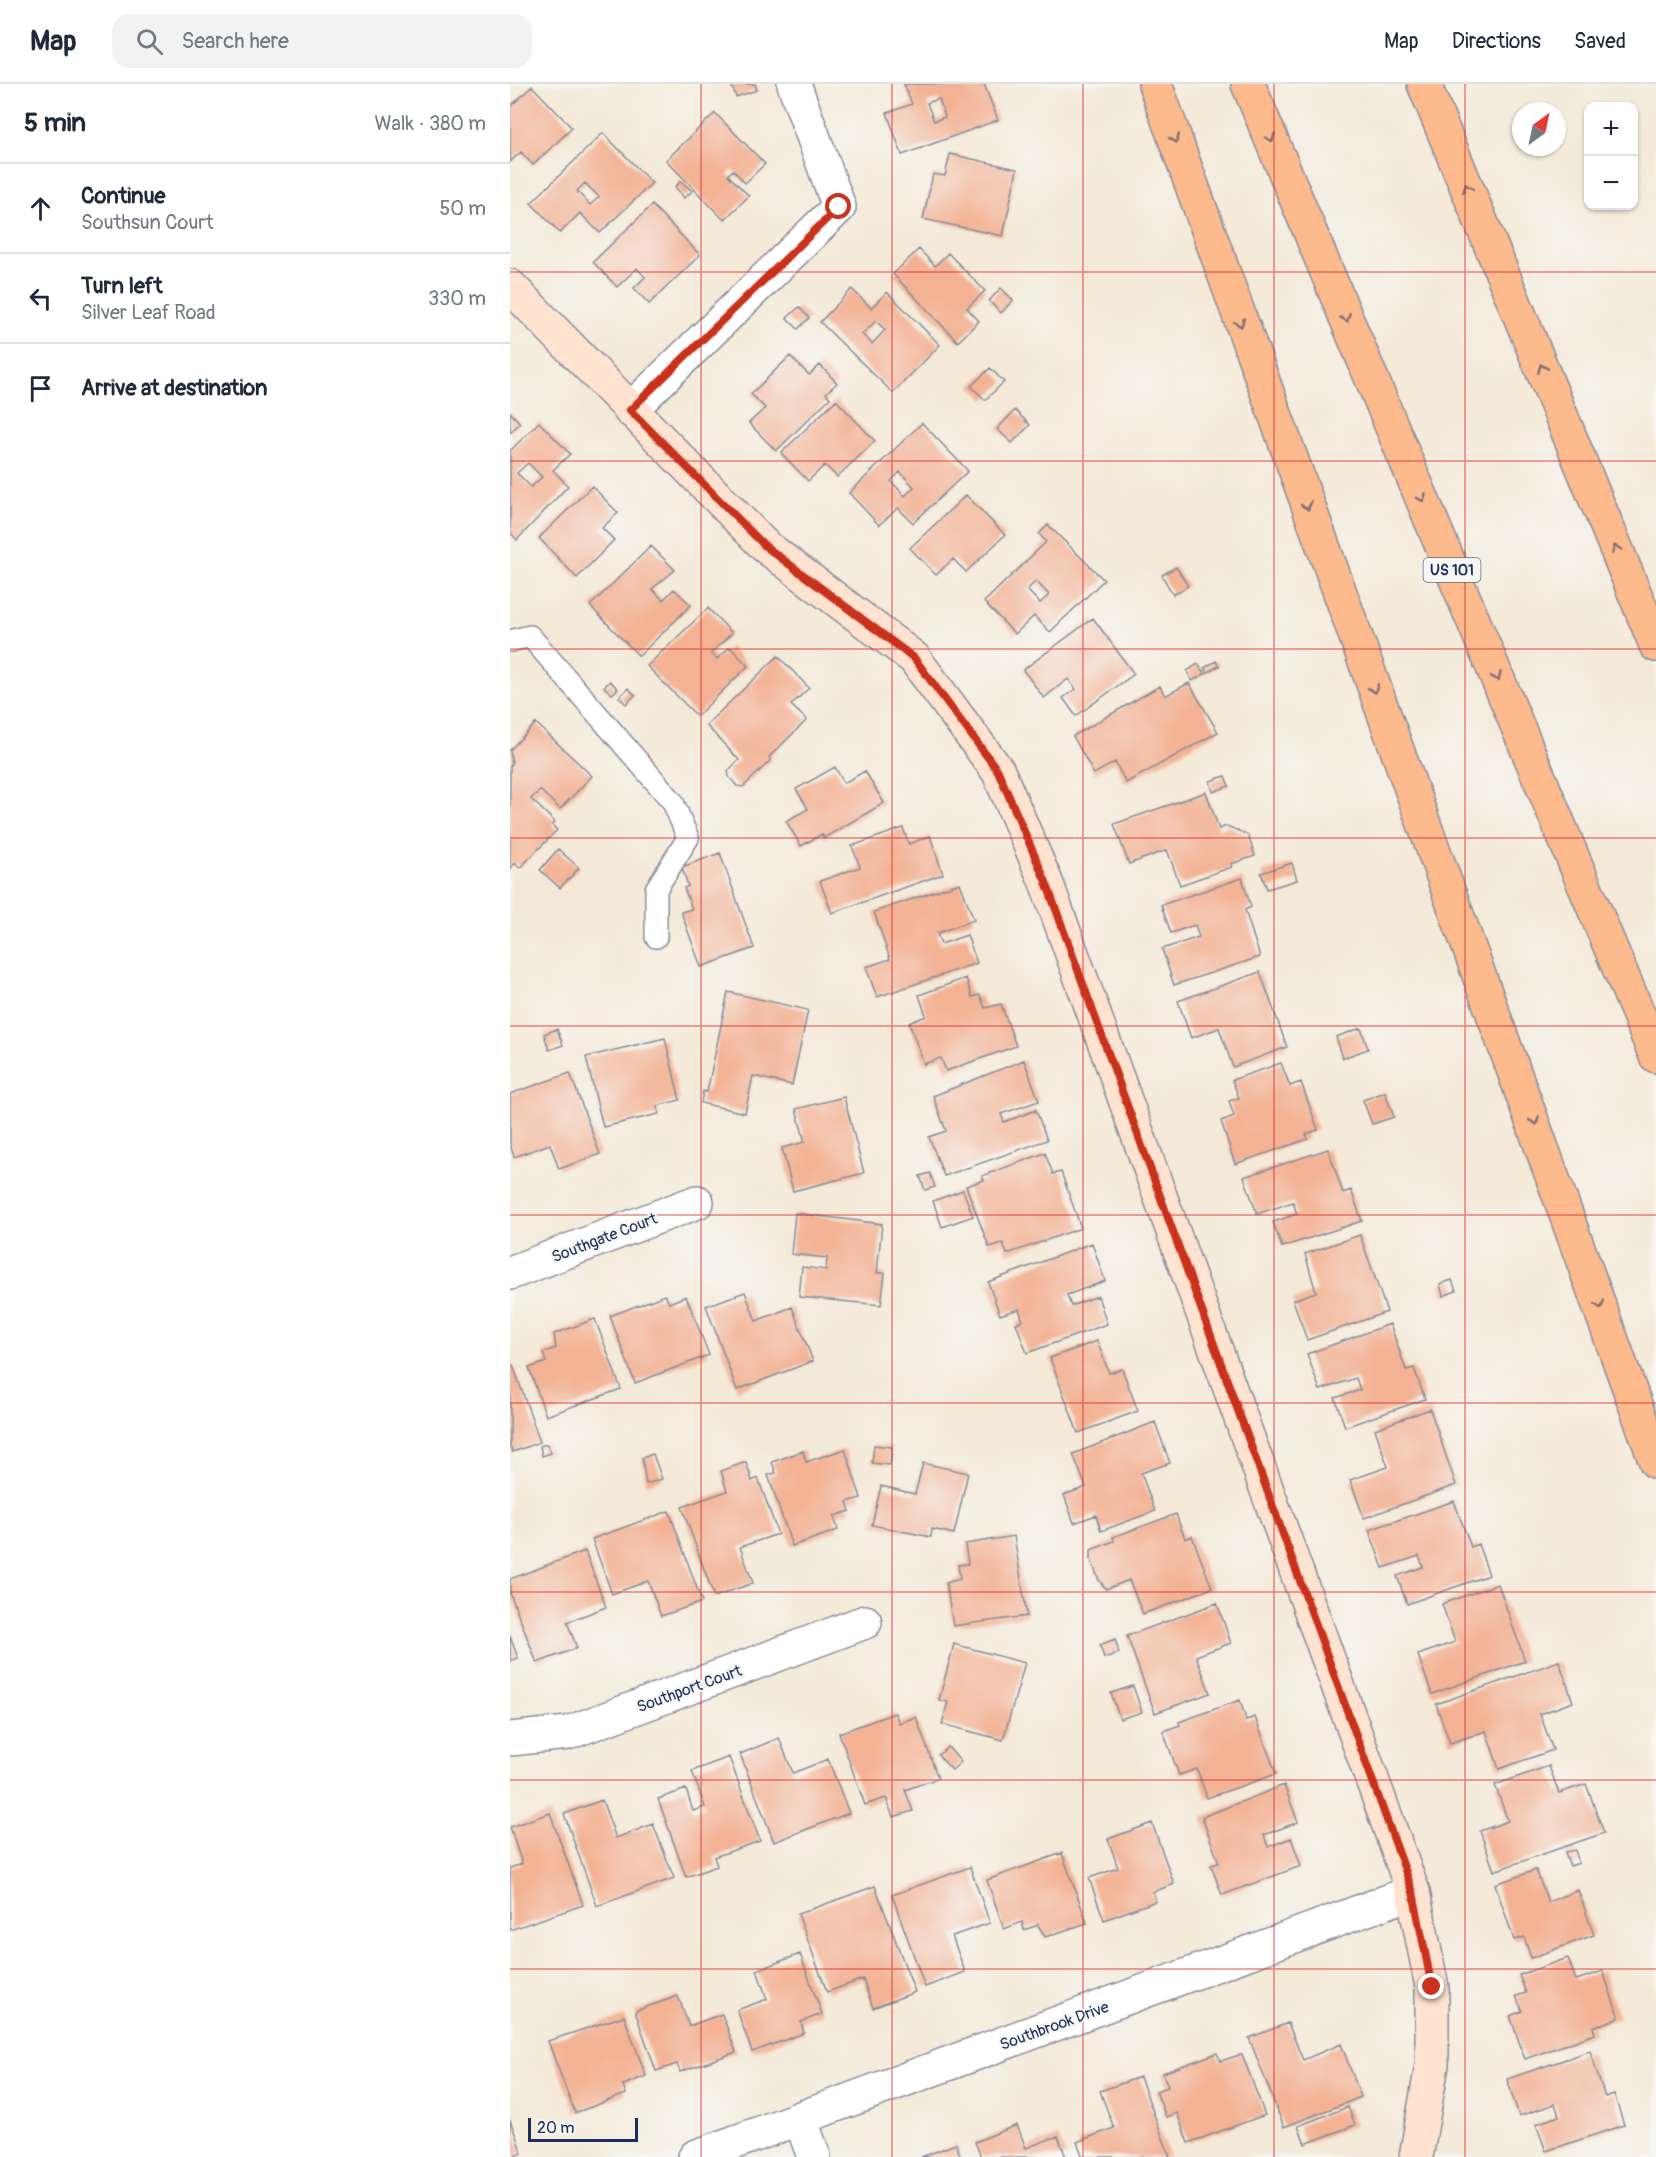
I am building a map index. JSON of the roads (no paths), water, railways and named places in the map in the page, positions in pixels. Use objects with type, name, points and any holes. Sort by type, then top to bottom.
[{"type":"highway","points":[[1155,84],[1406,778],[1515,1066],[1656,1462]]},
{"type":"highway","name":"US 101","points":[[1248,84],[1656,1056]]},
{"type":"highway","points":[[1424,84],[1656,645]]},
{"type":"street","points":[[630,410],[839,207],[794,84]]},
{"type":"street","points":[[510,286],[765,546],[914,658],[998,771],[1046,882],[1413,1892],[1432,1987],[1432,2065],[1416,2157]]},
{"type":"street","name":"Southgate Court","points":[[510,1273],[697,1202]]},
{"type":"street","name":"Southport Court","points":[[510,1739],[568,1733],[865,1622]]},
{"type":"street","name":"Southbrook Drive","points":[[695,2157],[1413,1892]]},
{"type":"street","points":[[800,2118],[814,2157]]},
{"type":"lane","points":[[510,641],[530,636],[673,802],[688,838],[656,889],[656,937]]}]
